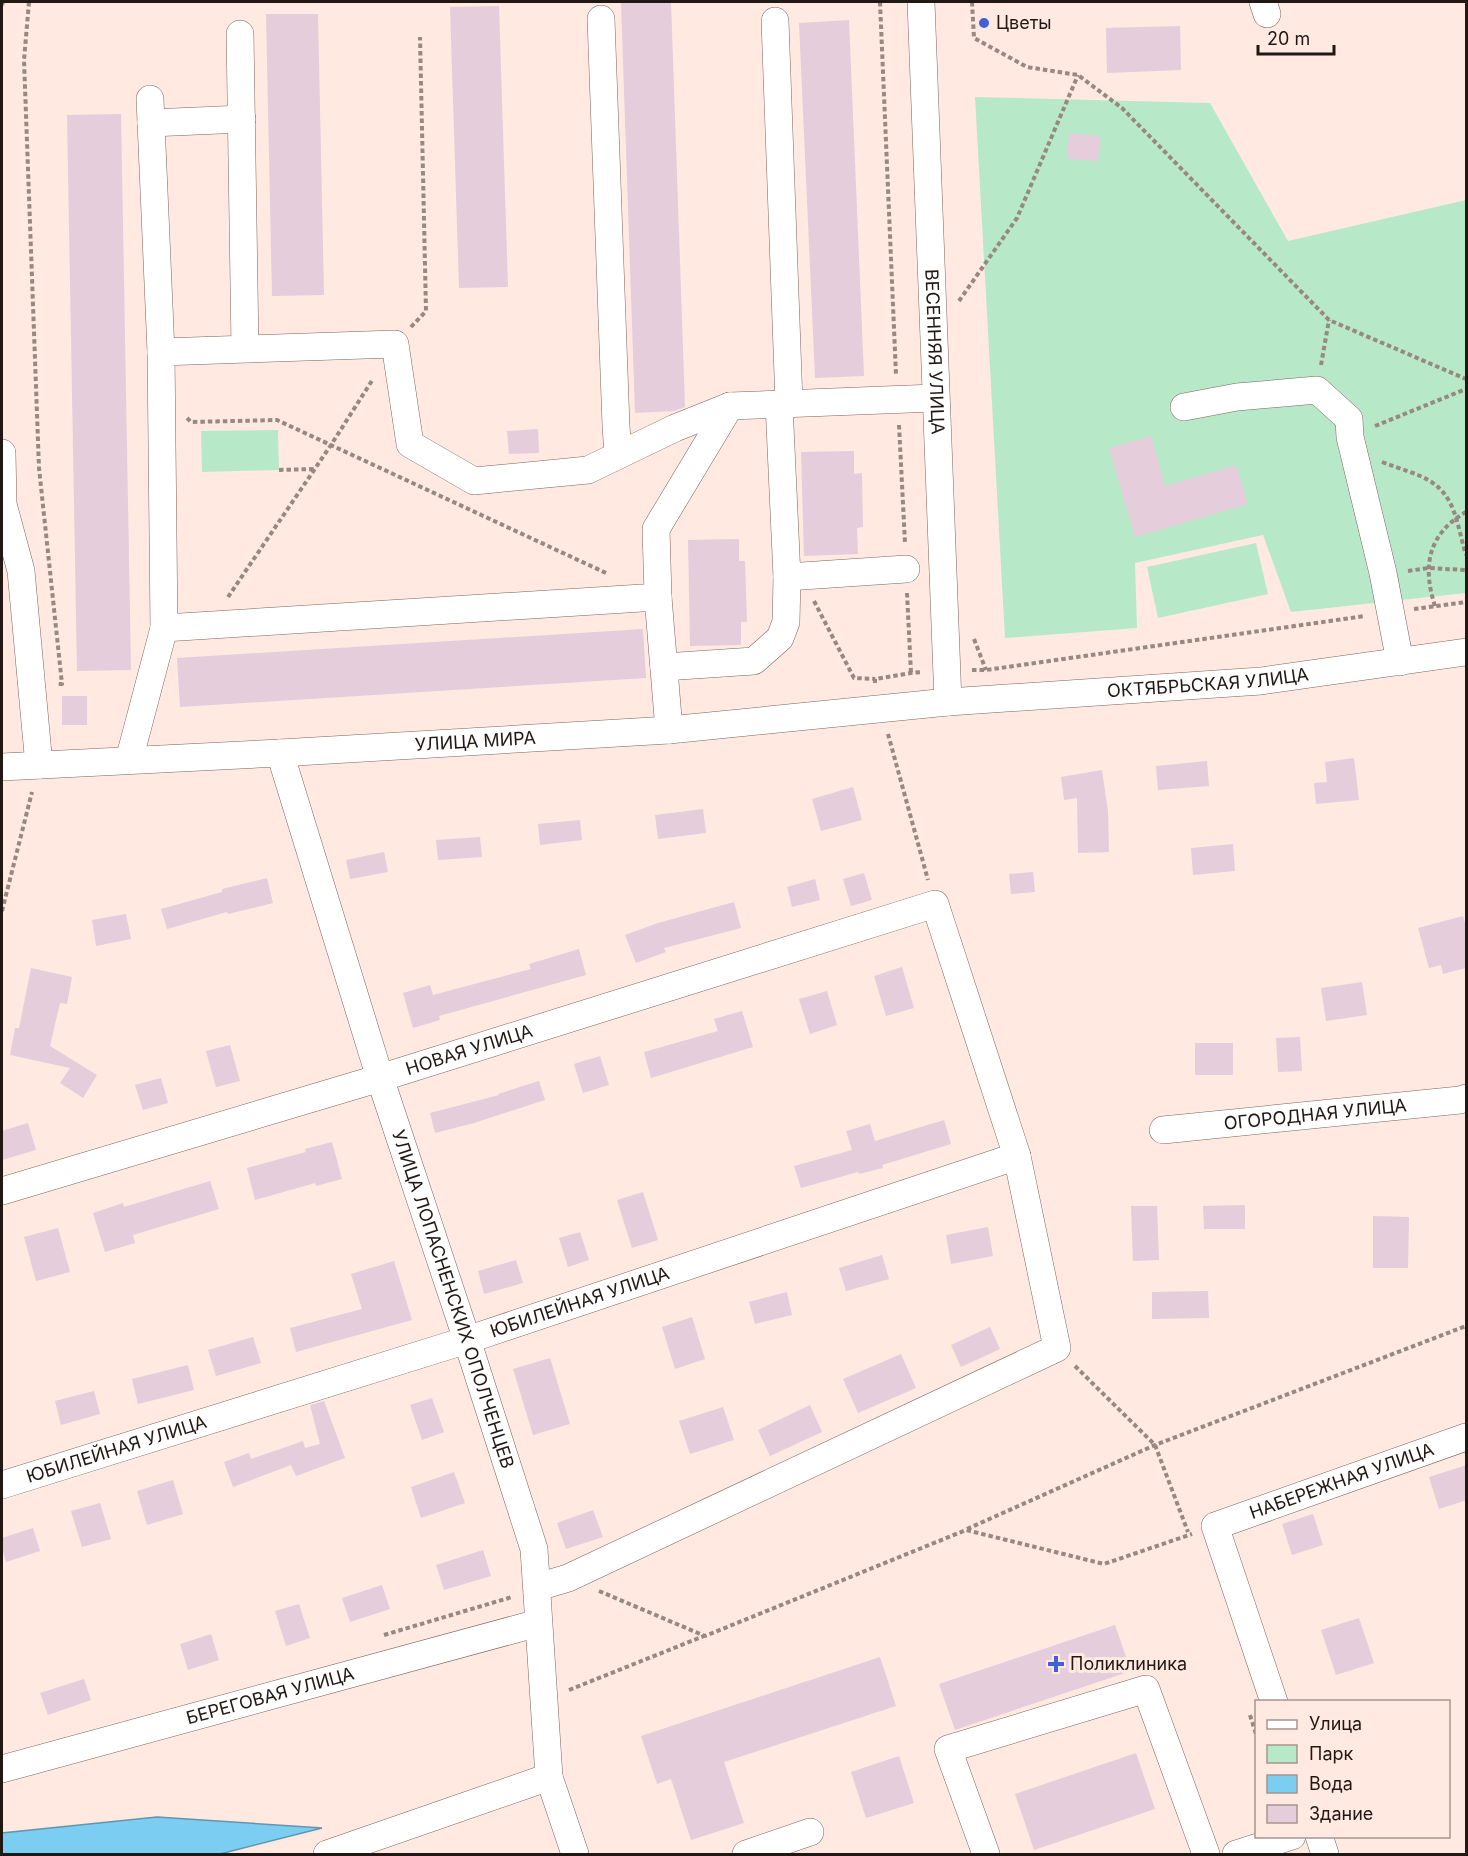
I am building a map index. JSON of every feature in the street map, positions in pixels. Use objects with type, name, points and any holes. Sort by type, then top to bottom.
[{"type":"street","name":"ВЕСЕННЯЯ УЛИЦА","points":[[921,2],[948,702]]},
{"type":"street","points":[[601,19],[618,455]]},
{"type":"street","points":[[664,667],[754,661],[780,638],[786,622],[794,576],[784,403],[775,21]]},
{"type":"street","points":[[240,34],[245,348]]},
{"type":"street","points":[[129,760],[164,628],[161,352],[151,111],[242,119]]},
{"type":"street","points":[[161,352],[395,344],[410,444],[474,481],[588,470],[675,428],[730,406],[935,398]]},
{"type":"street","points":[[1184,407],[1237,397],[1317,390],[1349,419],[1351,444],[1383,573],[1400,662]]},
{"type":"street","points":[[669,730],[658,597],[656,529],[730,406]]},
{"type":"street","points":[[2,453],[3,504],[21,571],[39,765]]},
{"type":"street","points":[[794,576],[906,569]]},
{"type":"street","points":[[164,628],[658,597]]},
{"type":"street","name":"ОКТЯБРЬСКАЯ УЛИЦА","points":[[948,702],[1261,681],[1467,652]]},
{"type":"street","name":"УЛИЦА МИРА","points":[[2,767],[669,730],[948,702]]},
{"type":"street","name":"УЛИЦА ЛОПАСНЕНСКИХ ОПОЛЧЕНЦЕВ","points":[[280,753],[380,1078],[534,1549],[549,1776],[575,1854]]},
{"type":"street","points":[[538,1587],[568,1578],[1057,1348],[1017,1156],[935,904]]},
{"type":"street","name":"НОВАЯ УЛИЦА","points":[[2,1191],[380,1078],[935,904]]},
{"type":"street","name":"ОГОРОДНАЯ УЛИЦА","points":[[1163,1130],[1467,1098]]},
{"type":"street","name":"ЮБИЛЕЙНАЯ УЛИЦА","points":[[2,1485],[467,1340],[1017,1156]]},
{"type":"street","name":"НАБЕРЕЖНАЯ УЛИЦА","points":[[1215,1526],[1467,1437]]},
{"type":"street","points":[[1215,1526],[1274,1700]]},
{"type":"street","name":"БЕРЕГОВАЯ УЛИЦА","points":[[2,1769],[538,1623]]},
{"type":"street","points":[[986,1854],[948,1749],[1146,1689],[1206,1854]]},
{"type":"street","points":[[327,1854],[549,1776]]},
{"type":"street","points":[[746,1854],[810,1832]]},
{"type":"street","points":[[1236,1854],[1286,1838]]},
{"type":"street","points":[[1320,1838],[1325,1854]]},
{"type":"path","points":[[28,2],[24,60],[39,468],[62,684],[32,687]]},
{"type":"path","points":[[880,2],[911,672]]},
{"type":"path","points":[[972,2],[974,38],[1027,67],[1078,75],[1122,108],[1329,320],[1467,379]]},
{"type":"path","points":[[956,305],[1017,218],[1078,75]]},
{"type":"path","points":[[1317,390],[1329,320]]},
{"type":"path","points":[[1351,444],[1467,389]]},
{"type":"path","points":[[161,396],[191,422],[278,420],[616,578]]},
{"type":"path","points":[[1351,444],[1432,481],[1444,491],[1456,518],[1467,555]]},
{"type":"path","points":[[279,470],[315,469]]},
{"type":"path","points":[[1435,606],[1428,568],[1431,551],[1446,527],[1467,512]]},
{"type":"path","points":[[1383,573],[1428,568],[1467,570]]},
{"type":"path","points":[[794,576],[855,678],[874,679],[911,672],[986,670],[1467,602]]},
{"type":"path","points":[[973,638],[986,670]]},
{"type":"path","points":[[874,679],[881,708]]},
{"type":"path","points":[[894,758],[935,904]]},
{"type":"path","points":[[2,911],[39,765]]},
{"type":"path","points":[[544,1701],[966,1530],[1155,1445],[1467,1326]]},
{"type":"path","points":[[1057,1348],[1155,1445],[1189,1535]]},
{"type":"path","points":[[966,1530],[1104,1564],[1215,1526]]},
{"type":"path","points":[[568,1578],[705,1636]]},
{"type":"green space","points":[[975,97],[1210,103],[1288,241],[1466,200],[1466,593],[1291,612],[1263,535],[1135,563],[1137,628],[1005,638]]},
{"type":"green space","points":[[278,430],[279,470],[202,472],[201,431]]},
{"type":"green space","points":[[1256,543],[1268,594],[1158,618],[1147,567]]},
{"type":"water","points":[[157,1817],[322,1828],[220,1854],[2,1854],[2,1833]]},
{"type":"building","points":[[671,2],[685,407],[674,411],[635,413],[621,3]]},
{"type":"building","points":[[499,6],[508,287],[459,288],[450,7]]},
{"type":"building","points":[[266,14],[318,14],[324,295],[272,296]]},
{"type":"building","points":[[849,20],[864,376],[815,378],[799,23]]},
{"type":"building","points":[[1180,26],[1181,70],[1107,73],[1106,28]]},
{"type":"building","points":[[121,114],[131,670],[77,671],[67,115]]},
{"type":"building","points":[[1069,133],[1100,136],[1098,161],[1067,159]]},
{"type":"building","points":[[538,429],[539,453],[509,454],[507,431]]},
{"type":"building","points":[[1151,436],[1165,486],[1236,465],[1248,504],[1135,537],[1109,448]]},
{"type":"building","points":[[854,451],[854,474],[862,473],[863,527],[857,528],[858,554],[804,556],[801,452]]},
{"type":"building","points":[[739,539],[739,561],[745,561],[747,622],[741,622],[741,645],[690,646],[688,540]]},
{"type":"building","points":[[643,629],[646,678],[180,707],[177,658]]},
{"type":"building","points":[[62,696],[87,696],[87,725],[62,725]]},
{"type":"building","points":[[1354,758],[1359,800],[1316,804],[1314,783],[1327,782],[1325,762]]},
{"type":"building","points":[[1207,761],[1209,786],[1158,790],[1156,766]]},
{"type":"building","points":[[1102,770],[1108,812],[1109,852],[1078,853],[1077,798],[1064,800],[1061,777]]},
{"type":"building","points":[[853,787],[862,820],[821,831],[812,799]]},
{"type":"building","points":[[703,809],[706,833],[658,839],[655,815]]},
{"type":"building","points":[[580,820],[582,840],[540,845],[538,824]]},
{"type":"building","points":[[480,837],[482,857],[438,860],[436,840]]},
{"type":"building","points":[[1233,844],[1235,871],[1193,875],[1191,848]]},
{"type":"building","points":[[384,852],[388,872],[350,879],[346,860]]},
{"type":"building","points":[[1033,872],[1035,892],[1011,894],[1009,874]]},
{"type":"building","points":[[864,873],[872,900],[851,906],[843,879]]},
{"type":"building","points":[[267,878],[273,903],[228,914],[227,912],[167,929],[161,909],[222,892],[222,889]]},
{"type":"building","points":[[815,879],[820,900],[792,907],[787,887]]},
{"type":"building","points":[[734,902],[741,928],[664,948],[666,952],[636,963],[625,935],[658,923]]},
{"type":"building","points":[[126,914],[131,939],[96,946],[92,920]]},
{"type":"building","points":[[1463,916],[1466,927],[1466,968],[1443,974],[1441,965],[1429,968],[1418,928]]},
{"type":"building","points":[[579,949],[586,975],[439,1016],[440,1020],[413,1028],[403,993],[430,985],[433,995],[531,969],[529,964]]},
{"type":"building","points":[[902,967],[914,1008],[886,1016],[874,976]]},
{"type":"building","points":[[31,968],[72,977],[67,1004],[60,1003],[50,1046],[97,1075],[83,1098],[60,1083],[70,1068],[10,1055],[15,1028],[19,1028]]},
{"type":"building","points":[[1362,982],[1367,1015],[1326,1021],[1321,988]]},
{"type":"building","points":[[827,991],[837,1025],[810,1034],[799,999]]},
{"type":"building","points":[[742,1011],[753,1047],[651,1078],[644,1052],[718,1031],[714,1019]]},
{"type":"building","points":[[1300,1037],[1302,1071],[1278,1072],[1276,1038]]},
{"type":"building","points":[[1195,1043],[1233,1043],[1233,1075],[1195,1075]]},
{"type":"building","points":[[230,1045],[240,1081],[216,1087],[206,1051]]},
{"type":"building","points":[[600,1056],[609,1085],[583,1093],[574,1064]]},
{"type":"building","points":[[161,1078],[168,1103],[143,1110],[135,1085]]},
{"type":"building","points":[[539,1081],[545,1100],[435,1133],[430,1113],[499,1095]]},
{"type":"building","points":[[944,1120],[951,1144],[882,1165],[883,1168],[859,1174],[858,1172],[801,1188],[794,1166],[852,1150],[846,1131],[870,1124],[875,1141]]},
{"type":"building","points":[[28,1123],[36,1150],[2,1160],[2,1131]]},
{"type":"building","points":[[332,1142],[342,1179],[316,1186],[315,1183],[255,1200],[247,1168],[306,1152],[305,1149]]},
{"type":"building","points":[[210,1181],[219,1209],[133,1235],[135,1243],[105,1252],[93,1213],[123,1203],[124,1207]]},
{"type":"building","points":[[643,1192],[658,1240],[632,1248],[617,1200]]},
{"type":"building","points":[[1245,1205],[1245,1229],[1204,1229],[1203,1206]]},
{"type":"building","points":[[1131,1206],[1157,1206],[1159,1260],[1133,1261]]},
{"type":"building","points":[[1373,1216],[1409,1217],[1408,1268],[1373,1268]]},
{"type":"building","points":[[988,1227],[993,1256],[951,1264],[946,1235]]},
{"type":"building","points":[[58,1228],[70,1272],[36,1281],[24,1237]]},
{"type":"building","points":[[580,1232],[589,1260],[568,1267],[559,1238]]},
{"type":"building","points":[[882,1255],[889,1279],[846,1291],[839,1268]]},
{"type":"building","points":[[516,1260],[523,1283],[484,1294],[478,1271]]},
{"type":"building","points":[[394,1261],[412,1320],[296,1352],[290,1328],[362,1309],[351,1274]]},
{"type":"building","points":[[1208,1291],[1209,1318],[1152,1319],[1152,1292]]},
{"type":"building","points":[[787,1292],[792,1315],[755,1324],[749,1302]]},
{"type":"building","points":[[692,1317],[705,1359],[675,1369],[662,1327]]},
{"type":"building","points":[[990,1327],[1000,1349],[961,1367],[951,1345]]},
{"type":"building","points":[[253,1337],[261,1363],[216,1376],[208,1350]]},
{"type":"building","points":[[901,1354],[916,1388],[858,1413],[843,1379]]},
{"type":"building","points":[[550,1358],[570,1424],[533,1435],[513,1369]]},
{"type":"building","points":[[188,1365],[194,1390],[138,1404],[132,1379]]},
{"type":"building","points":[[94,1391],[100,1414],[61,1425],[55,1401]]},
{"type":"building","points":[[432,1398],[444,1432],[422,1440],[410,1405]]},
{"type":"building","points":[[324,1401],[345,1458],[296,1476],[291,1465],[233,1487],[224,1462],[249,1453],[251,1459],[303,1441],[305,1448],[320,1444],[310,1405]]},
{"type":"building","points":[[810,1405],[822,1432],[770,1456],[758,1430]]},
{"type":"building","points":[[723,1407],[734,1440],[690,1454],[679,1421]]},
{"type":"building","points":[[1467,1465],[1467,1500],[1439,1509],[1429,1477]]},
{"type":"building","points":[[454,1472],[465,1503],[421,1518],[411,1487]]},
{"type":"building","points":[[173,1480],[183,1514],[147,1525],[137,1491]]},
{"type":"building","points":[[100,1503],[111,1539],[82,1547],[71,1511]]},
{"type":"building","points":[[593,1510],[603,1537],[566,1549],[557,1523]]},
{"type":"building","points":[[1313,1514],[1323,1545],[1292,1555],[1282,1524]]},
{"type":"building","points":[[33,1528],[40,1551],[6,1562],[2,1538]]},
{"type":"building","points":[[483,1550],[491,1576],[444,1590],[436,1565]]},
{"type":"building","points":[[382,1585],[390,1609],[350,1622],[342,1598]]},
{"type":"building","points":[[299,1604],[310,1638],[286,1646],[275,1611]]},
{"type":"building","points":[[1359,1618],[1374,1663],[1336,1675],[1321,1630]]},
{"type":"building","points":[[1115,1625],[1131,1671],[955,1730],[939,1684]]},
{"type":"building","points":[[211,1634],[219,1660],[188,1670],[180,1644]]},
{"type":"building","points":[[880,1657],[896,1706],[724,1762],[744,1823],[691,1840],[671,1779],[657,1784],[641,1736]]},
{"type":"building","points":[[84,1679],[91,1700],[48,1715],[40,1693]]},
{"type":"building","points":[[1136,1753],[1155,1809],[1034,1850],[1015,1794]]},
{"type":"building","points":[[899,1756],[914,1803],[866,1818],[851,1772]]},
{"type":"place","name":"Цветы","points":[[984,23]]},
{"type":"place","name":"Поликлиника","points":[[1056,1664]]}]
